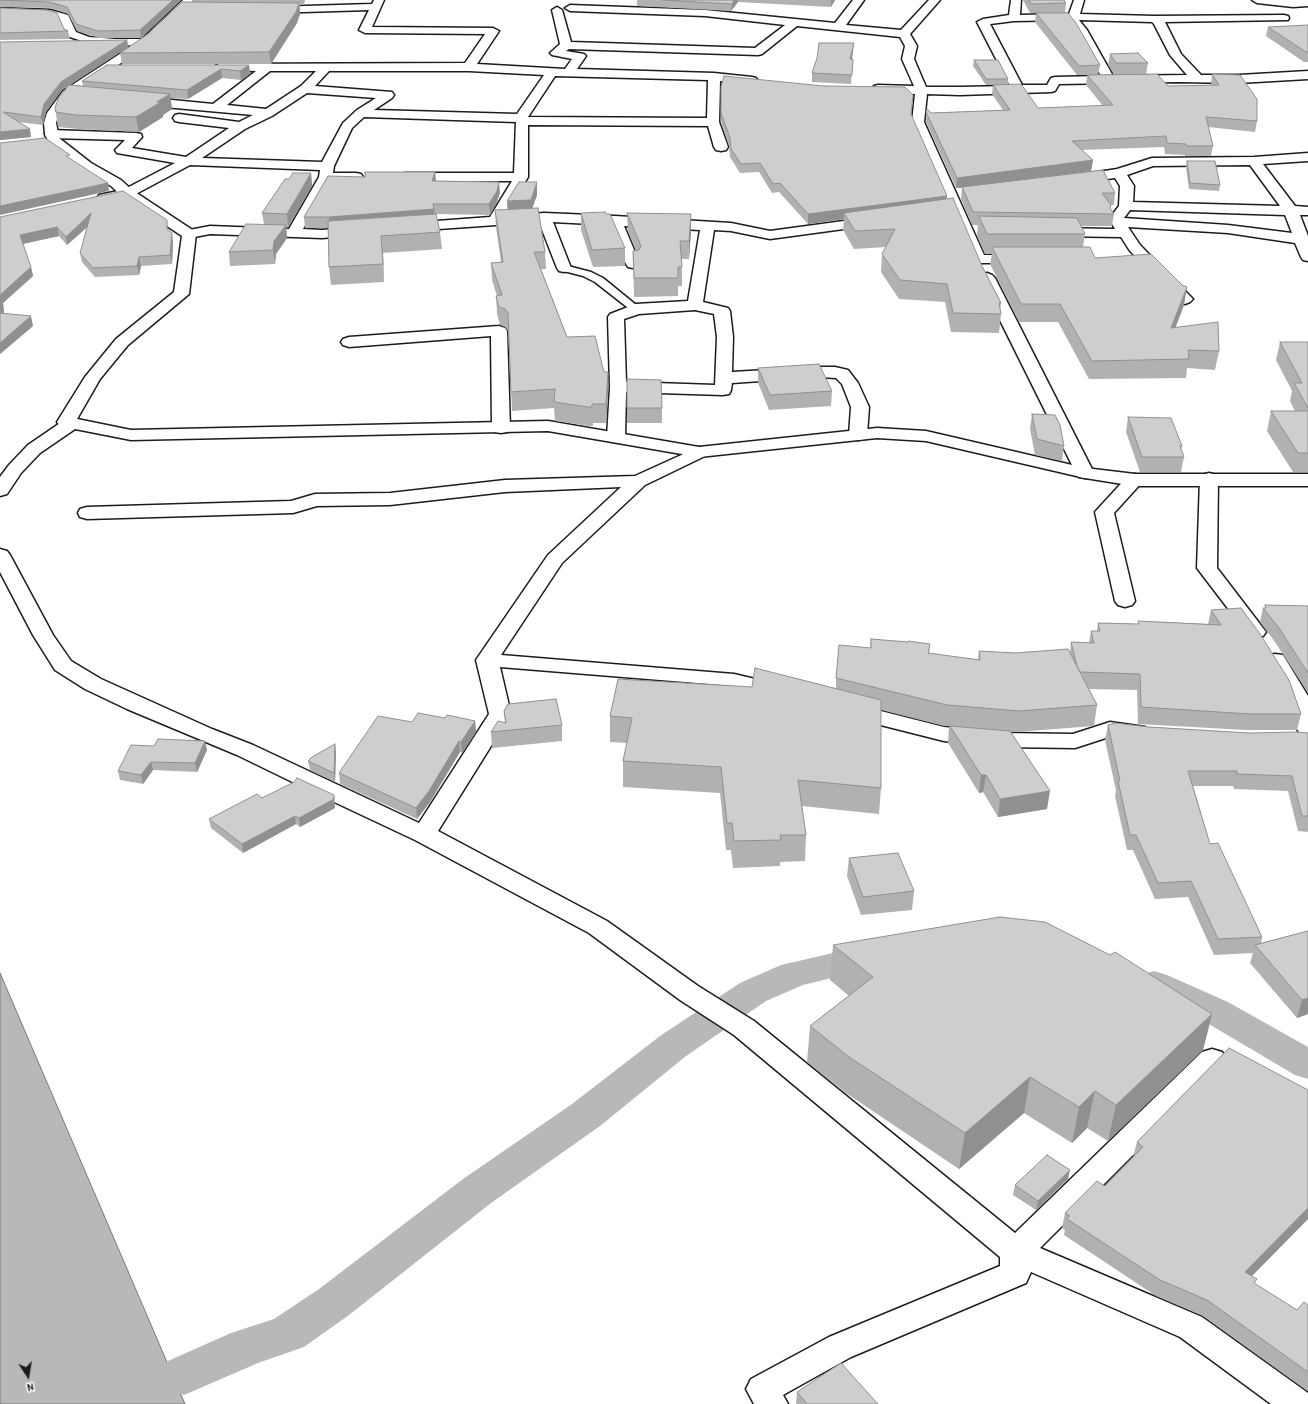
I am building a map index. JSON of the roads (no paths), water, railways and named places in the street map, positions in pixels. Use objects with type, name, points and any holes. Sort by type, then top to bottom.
[{"type":"street","points":[[838,27],[859,0]]},
{"type":"street","points":[[929,0],[934,0]]},
{"type":"street","points":[[904,34],[934,0]]},
{"type":"street","points":[[1014,18],[1016,0]]},
{"type":"street","points":[[1079,0],[1073,17],[1074,22],[1109,80]]},
{"type":"street","points":[[1257,0],[1293,4],[1308,3]]},
{"type":"street","points":[[256,9],[377,4],[365,30],[493,31],[469,67]]},
{"type":"street","points":[[48,139],[50,123],[54,113],[104,68],[189,6]]},
{"type":"street","points":[[570,8],[705,13],[904,34]]},
{"type":"street","points":[[557,10],[566,45]]},
{"type":"street","points":[[568,73],[580,56],[556,53],[566,45],[758,52],[790,21],[795,10]]},
{"type":"street","points":[[0,11],[57,15],[64,17],[70,34],[87,40],[138,42]]},
{"type":"street","points":[[1018,89],[983,22],[1014,18],[1073,17],[1154,19],[1284,18]]},
{"type":"street","points":[[1154,19],[1159,22],[1176,55],[1198,78]]},
{"type":"street","points":[[904,34],[911,46],[908,59],[921,89],[918,122],[957,194],[957,209],[989,283],[1085,473]]},
{"type":"street","points":[[68,44],[138,42]]},
{"type":"street","points":[[205,68],[325,69],[469,67],[568,73],[714,76],[761,82]]},
{"type":"street","points":[[104,68],[127,68]]},
{"type":"street","points":[[217,107],[266,69]]},
{"type":"street","points":[[90,201],[127,193],[188,161],[241,126],[268,113],[305,89],[325,69]]},
{"type":"street","points":[[361,113],[521,118],[552,72]]},
{"type":"street","points":[[870,89],[960,91],[1050,88],[1054,81],[1198,78],[1239,79],[1308,75]]},
{"type":"street","points":[[714,76],[712,122],[721,147]]},
{"type":"street","points":[[294,233],[326,172],[347,126],[361,113],[388,94],[305,89]]},
{"type":"street","points":[[130,100],[268,113]]},
{"type":"street","points":[[185,104],[165,117],[241,126]]},
{"type":"street","points":[[495,220],[520,177],[522,121],[712,122]]},
{"type":"street","points":[[48,139],[136,138],[122,150],[188,161],[326,172],[365,177]]},
{"type":"street","points":[[48,139],[86,166],[116,183],[127,193],[189,234],[210,230],[322,234],[368,230]]},
{"type":"street","points":[[1066,181],[1119,173],[1152,162],[1254,161],[1308,157]]},
{"type":"street","points":[[1254,161],[1291,211],[1304,240],[1308,257]]},
{"type":"street","points":[[1119,173],[1127,186],[1126,206],[1116,219],[1135,248],[1185,299]]},
{"type":"street","points":[[396,177],[520,177]]},
{"type":"street","points":[[1126,206],[1308,211]]},
{"type":"street","points":[[941,211],[957,209]]},
{"type":"street","points":[[544,217],[564,268]]},
{"type":"street","points":[[400,228],[544,217],[731,227],[770,236],[887,219]]},
{"type":"street","points":[[615,220],[633,264]]},
{"type":"street","points":[[695,305],[708,226]]},
{"type":"street","points":[[1038,231],[1122,227],[1228,229],[1304,240]]},
{"type":"street","points":[[966,230],[982,230]]},
{"type":"street","points":[[189,234],[181,294],[122,342],[93,377],[66,422],[131,435],[548,426],[699,452],[877,433],[926,436],[1085,473],[1135,480],[1308,480]]},
{"type":"street","points":[[979,259],[1034,259]]},
{"type":"street","points":[[616,437],[618,387],[616,317],[636,309],[695,305],[722,311],[725,337],[723,390],[618,387]]},
{"type":"street","points":[[349,342],[499,331],[501,428]]},
{"type":"street","points":[[724,378],[819,372],[835,372],[842,374],[850,383],[860,407],[858,435]]},
{"type":"street","points":[[0,490],[15,469],[34,449],[72,423]]},
{"type":"street","points":[[424,834],[500,714],[487,660],[555,559],[638,482],[699,452]]},
{"type":"street","points":[[1208,479],[1207,568],[1268,647],[1297,696],[1308,729]]},
{"type":"street","points":[[1125,601],[1104,512],[1135,480]]},
{"type":"street","points":[[87,513],[293,508],[315,500],[390,499],[505,486],[638,482]]},
{"type":"street","points":[[0,555],[43,635],[63,665],[94,684],[135,704],[245,750],[321,787],[424,834],[598,927],[689,993],[744,1028],[1016,1252],[1190,1327],[1297,1404]]},
{"type":"street","points":[[487,660],[734,680],[801,697]]},
{"type":"street","points":[[831,705],[944,734],[1002,740],[1075,741],[1110,729],[1154,734]]},
{"type":"street","points":[[771,1404],[764,1389],[840,1347],[1015,1274],[1016,1252],[1212,1059]]},
{"type":"lane","points":[[564,268],[587,274],[599,280],[636,309]]},
{"type":"waterway","points":[[184,1375],[247,1347],[288,1334],[334,1302],[477,1191],[586,1115],[673,1046],[753,992],[794,974],[872,956]]},
{"type":"waterway","points":[[1154,984],[1215,1011],[1308,1065]]}]
